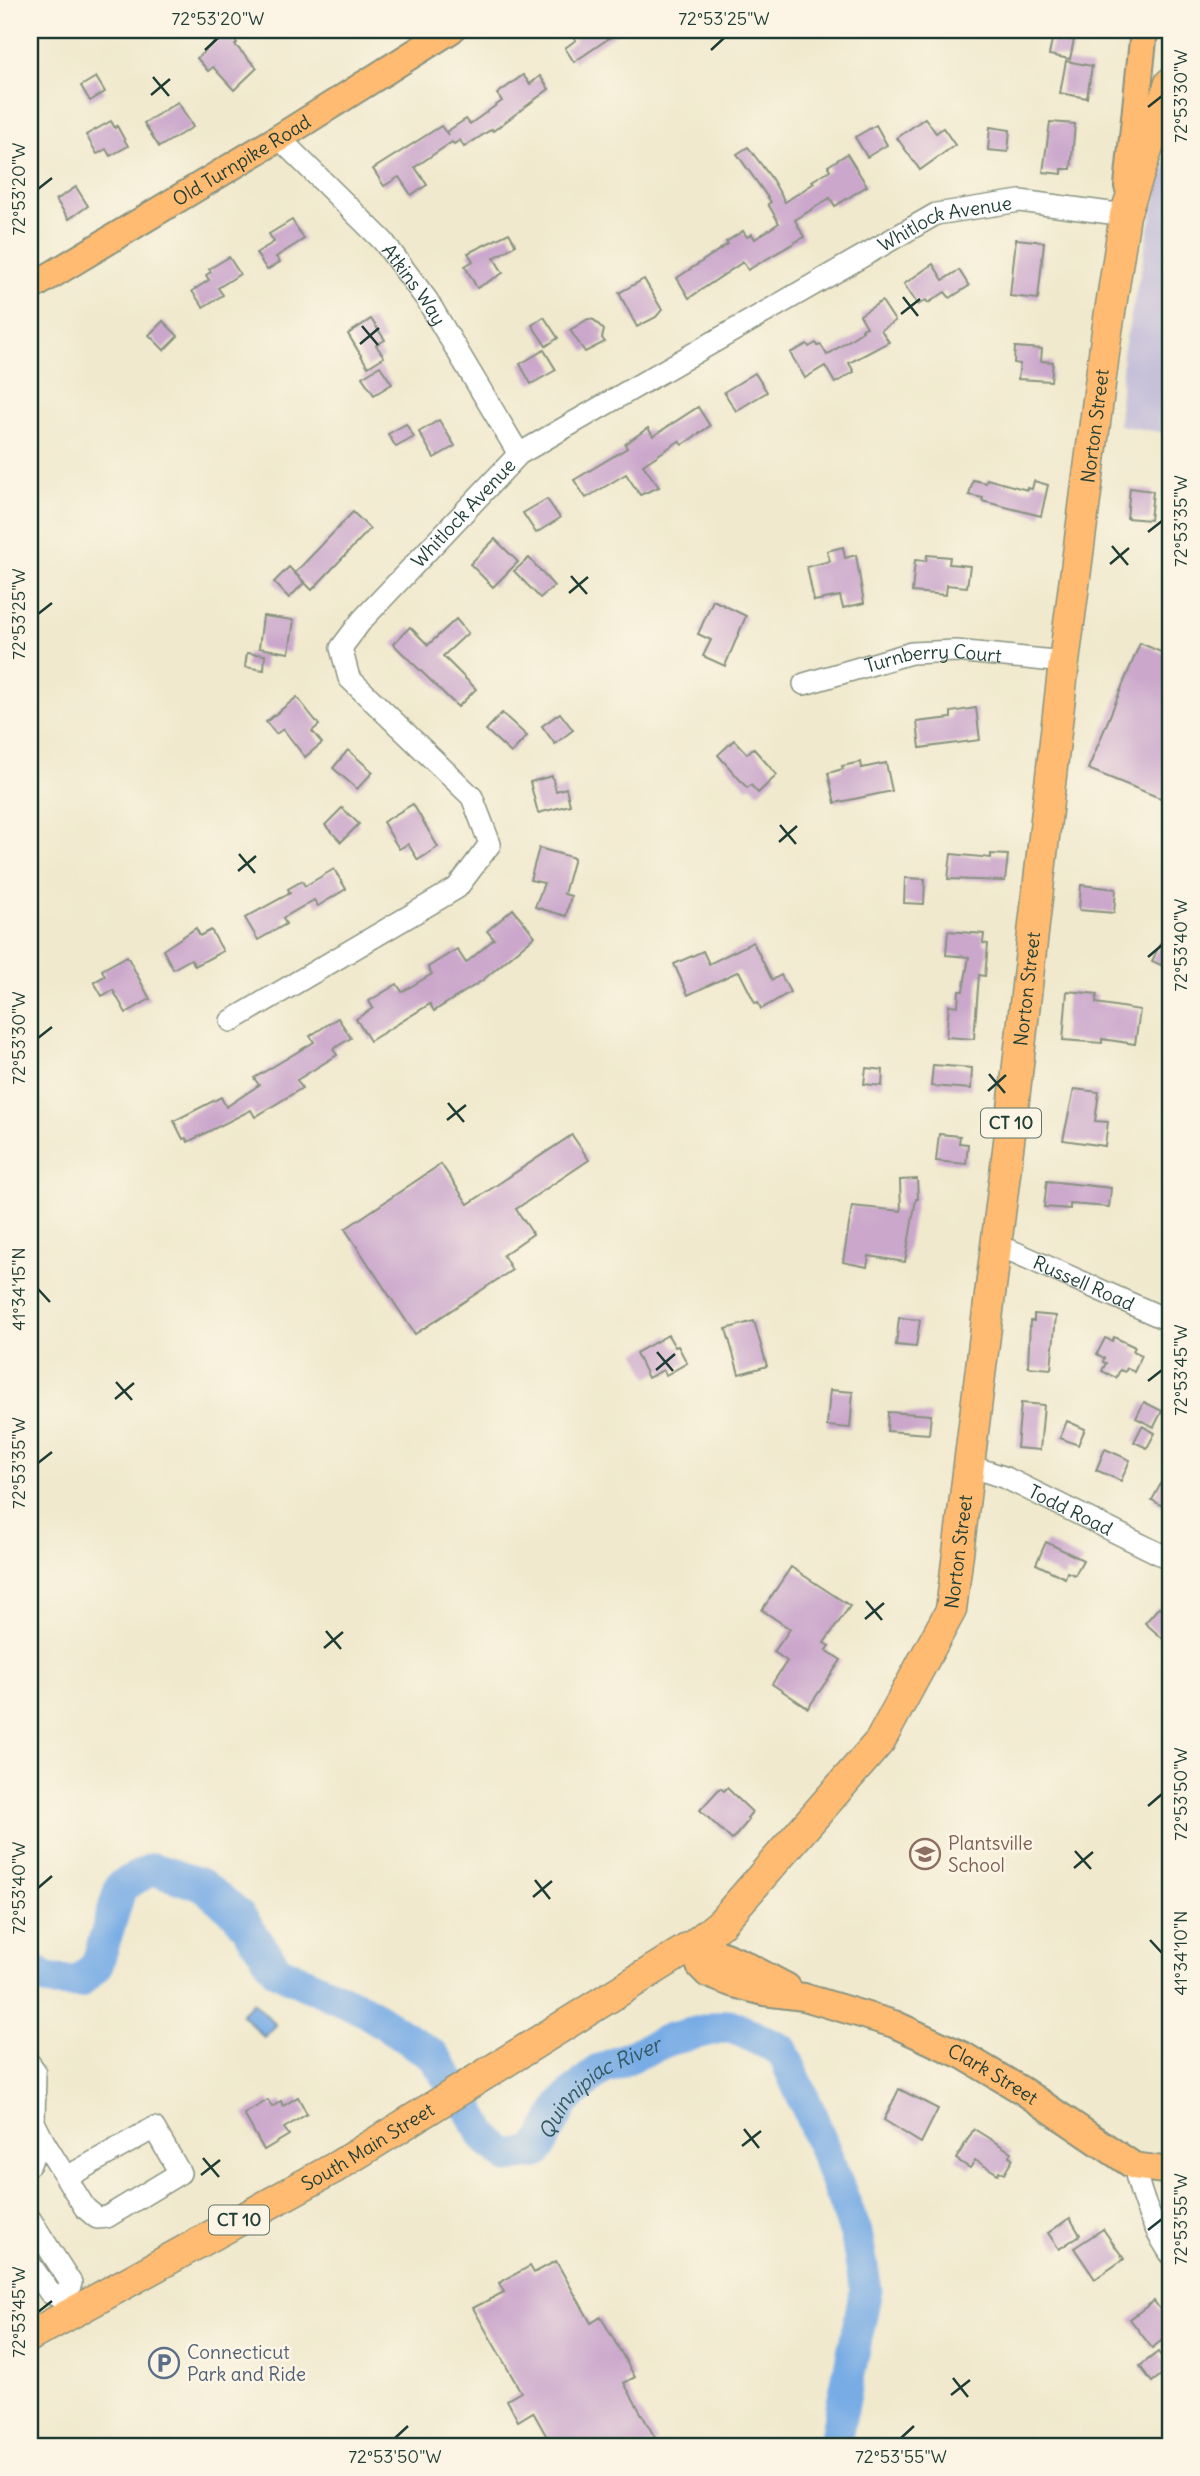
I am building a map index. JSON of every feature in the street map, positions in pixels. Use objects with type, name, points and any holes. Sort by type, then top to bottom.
[{"type":"highway","name":"CT 10","points":[[1125,215],[1170,83]]},
{"type":"highway","name":"Norton Street","points":[[695,1944],[721,1923],[880,1741],[951,1610],[1064,662],[1106,338],[1125,215]]},
{"type":"highway","name":"South Main Street","points":[[30,2336],[69,2305],[336,2166],[695,1944]]},
{"type":"main road","name":"Old Turnpike Road","points":[[30,288],[279,138],[451,30]]},
{"type":"main road","name":"Norton Street","points":[[1125,215],[1144,30]]},
{"type":"main road","name":"Clark Street","points":[[695,1944],[742,1963],[804,1997],[894,2024],[964,2056],[1023,2091],[1134,2166],[1170,2171]]},
{"type":"street","name":"Atkins Way","points":[[279,138],[383,241],[427,299],[519,454]]},
{"type":"street","name":"Whitlock Avenue","points":[[231,1021],[457,888],[490,844],[472,797],[349,678],[341,648],[362,620],[519,454],[936,214],[1020,201],[1125,215]]},
{"type":"street","name":"Turnberry Court","points":[[804,684],[911,653],[956,651],[1064,662]]},
{"type":"street","name":"Russell Road","points":[[996,1244],[1170,1321]]},
{"type":"street","name":"Todd Road","points":[[970,1466],[1006,1478],[1170,1559]]},
{"type":"street","points":[[30,2064],[35,2071],[34,2153],[67,2177],[85,2208],[97,2218],[107,2217],[180,2173],[154,2128],[67,2177]]},
{"type":"street","points":[[1134,2166],[1142,2201],[1153,2227],[1170,2252]]},
{"type":"street","points":[[30,2219],[71,2283],[69,2305],[50,2293],[30,2264]]},
{"type":"shaded area","points":[[1170,148],[1170,434],[1119,425],[1123,353],[1159,183]]},
{"type":"water","points":[[253,2002],[276,2025],[264,2037],[241,2014]]},
{"type":"building","points":[[568,30],[621,30],[574,62],[565,48],[576,40]]},
{"type":"building","points":[[227,31],[237,43],[235,45],[257,68],[234,90],[213,67],[208,71],[197,58]]},
{"type":"building","points":[[1053,35],[1074,40],[1070,59],[1049,55]]},
{"type":"building","points":[[1066,61],[1092,66],[1087,98],[1060,93]]},
{"type":"building","points":[[523,75],[530,84],[540,76],[549,89],[493,131],[492,129],[464,147],[460,140],[454,144],[452,142],[415,167],[427,185],[411,195],[399,177],[384,186],[373,169],[441,126],[448,135],[446,132],[466,119],[470,124],[502,101],[497,94]]},
{"type":"building","points":[[96,77],[105,92],[90,101],[81,86]]},
{"type":"building","points":[[178,102],[193,127],[159,147],[144,123]]},
{"type":"building","points":[[925,118],[936,133],[943,128],[955,145],[920,170],[897,138]]},
{"type":"building","points":[[111,121],[115,128],[117,126],[128,146],[110,156],[106,149],[97,154],[86,135]]},
{"type":"building","points":[[1050,122],[1075,124],[1071,169],[1062,169],[1062,174],[1043,172]]},
{"type":"building","points":[[876,125],[887,145],[867,157],[855,137]]},
{"type":"building","points":[[990,127],[1010,130],[1008,152],[988,150]]},
{"type":"building","points":[[748,147],[785,202],[814,183],[812,181],[830,170],[828,166],[847,154],[867,186],[835,206],[830,198],[795,220],[804,237],[748,270],[743,262],[689,298],[677,278],[743,231],[747,237],[752,234],[755,239],[779,223],[768,204],[771,202],[737,154]]},
{"type":"building","points":[[76,187],[88,206],[69,219],[56,200]]},
{"type":"building","points":[[292,220],[304,239],[276,257],[280,262],[267,270],[256,253],[274,242],[269,234]]},
{"type":"building","points":[[509,233],[516,245],[494,258],[503,273],[477,288],[465,266],[473,261],[468,253]]},
{"type":"building","points":[[1016,239],[1044,242],[1038,299],[1010,296]]},
{"type":"building","points":[[229,257],[240,274],[218,288],[223,295],[203,307],[192,291],[209,280],[206,275],[211,272],[209,269]]},
{"type":"building","points":[[933,264],[943,280],[959,270],[969,286],[950,298],[945,292],[928,303],[926,300],[918,305],[904,284]]},
{"type":"building","points":[[644,279],[662,310],[656,317],[637,327],[619,293]]},
{"type":"building","points":[[882,301],[895,321],[881,330],[889,342],[849,363],[854,372],[835,383],[825,366],[805,378],[790,353],[807,344],[809,347],[816,343],[821,345],[827,355],[863,331],[862,329],[867,327],[860,315]]},
{"type":"building","points":[[544,317],[558,338],[546,346],[532,325]]},
{"type":"building","points":[[371,319],[385,340],[376,345],[384,357],[368,367],[348,334]]},
{"type":"building","points":[[588,319],[594,320],[604,330],[602,338],[605,342],[585,352],[570,330]]},
{"type":"building","points":[[163,321],[178,336],[164,350],[149,335]]},
{"type":"building","points":[[1015,347],[1042,349],[1041,361],[1053,362],[1051,381],[1018,379],[1020,364],[1014,363]]},
{"type":"building","points":[[544,350],[556,370],[531,384],[520,364]]},
{"type":"building","points":[[380,366],[392,384],[374,395],[362,377]]},
{"type":"building","points":[[755,373],[767,392],[736,411],[724,392]]},
{"type":"building","points":[[698,407],[710,426],[682,445],[679,441],[643,465],[659,487],[640,495],[626,474],[586,498],[574,480],[627,448],[625,444],[648,428],[653,436]]},
{"type":"building","points":[[439,420],[455,446],[434,458],[419,432]]},
{"type":"building","points":[[406,424],[414,437],[396,447],[388,434]]},
{"type":"building","points":[[987,479],[1027,490],[1032,489],[1034,481],[1048,485],[1041,516],[982,501],[983,498],[969,495],[973,480],[986,483]]},
{"type":"building","points":[[1130,488],[1153,491],[1150,520],[1127,518]]},
{"type":"building","points":[[547,499],[560,518],[536,533],[523,513]]},
{"type":"building","points":[[353,512],[370,529],[312,590],[295,573]]},
{"type":"building","points":[[495,539],[518,562],[493,587],[470,564]]},
{"type":"building","points":[[843,547],[845,558],[856,555],[864,603],[843,608],[840,596],[814,601],[807,567],[830,561],[827,551]]},
{"type":"building","points":[[927,555],[950,557],[949,564],[970,566],[967,587],[947,585],[946,595],[912,592],[915,560],[926,561]]},
{"type":"building","points":[[529,558],[554,586],[540,598],[514,571]]},
{"type":"building","points":[[289,567],[304,583],[289,598],[274,582]]},
{"type":"building","points":[[713,600],[746,616],[725,666],[703,656],[711,640],[698,634]]},
{"type":"building","points":[[263,616],[294,620],[289,653],[259,648]]},
{"type":"building","points":[[456,619],[468,633],[443,656],[476,689],[458,707],[393,644],[410,627],[428,645]]},
{"type":"building","points":[[1140,643],[1170,656],[1170,802],[1088,769]]},
{"type":"building","points":[[247,653],[265,655],[264,670],[245,667]]},
{"type":"building","points":[[297,697],[319,725],[312,731],[322,743],[305,757],[283,729],[276,734],[266,722]]},
{"type":"building","points":[[976,708],[980,740],[920,748],[917,722],[951,718],[951,712]]},
{"type":"building","points":[[502,713],[527,736],[511,753],[486,730]]},
{"type":"building","points":[[560,713],[573,730],[555,744],[542,726]]},
{"type":"building","points":[[734,740],[747,754],[753,748],[777,775],[758,793],[751,785],[747,788],[718,755]]},
{"type":"building","points":[[348,750],[373,772],[357,789],[333,768]]},
{"type":"building","points":[[861,762],[862,768],[886,763],[892,791],[835,803],[828,773],[843,769],[842,766]]},
{"type":"building","points":[[552,776],[556,791],[566,788],[570,805],[538,813],[530,782]]},
{"type":"building","points":[[413,804],[438,847],[418,860],[408,844],[399,849],[383,822]]},
{"type":"building","points":[[342,808],[359,824],[341,842],[325,825]]},
{"type":"building","points":[[539,848],[574,858],[564,894],[571,896],[566,916],[535,907],[544,883],[530,880]]},
{"type":"building","points":[[951,854],[991,858],[991,854],[1008,855],[1005,881],[948,879]]},
{"type":"building","points":[[334,869],[346,889],[318,906],[314,900],[283,918],[286,924],[258,940],[245,918],[290,893],[288,889],[302,881],[305,886]]},
{"type":"building","points":[[905,878],[925,879],[924,904],[904,903]]},
{"type":"building","points":[[1081,885],[1116,889],[1114,913],[1079,910]]},
{"type":"building","points":[[513,909],[535,936],[483,980],[434,1011],[430,1004],[370,1041],[356,1019],[373,1008],[369,1001],[397,984],[402,992],[432,974],[428,967],[457,949],[466,963],[494,939],[487,931]]},
{"type":"building","points":[[196,928],[200,936],[211,930],[223,951],[195,966],[191,959],[173,969],[163,950]]},
{"type":"building","points":[[948,931],[984,934],[983,943],[988,944],[985,976],[979,975],[974,1039],[946,1037],[949,1005],[958,1006],[959,991],[963,991],[969,957],[946,955]]},
{"type":"building","points":[[753,942],[772,980],[781,975],[790,992],[761,1009],[758,1002],[755,1003],[739,971],[688,995],[674,964],[703,951],[709,964]]},
{"type":"building","points":[[1160,944],[1170,948],[1170,969],[1152,961]]},
{"type":"building","points":[[127,956],[150,999],[126,1013],[113,990],[102,996],[94,982],[105,976],[102,970]]},
{"type":"building","points":[[1067,991],[1097,994],[1096,1003],[1140,1010],[1135,1044],[1102,1039],[1102,1043],[1063,1040]]},
{"type":"building","points":[[338,1018],[351,1038],[333,1049],[337,1055],[297,1080],[302,1088],[255,1117],[251,1110],[188,1142],[186,1138],[183,1139],[174,1121],[221,1097],[226,1107],[259,1085],[254,1078],[314,1042],[310,1036]]},
{"type":"building","points":[[933,1065],[972,1068],[971,1089],[931,1086]]},
{"type":"building","points":[[866,1068],[883,1070],[882,1086],[864,1084]]},
{"type":"building","points":[[1074,1089],[1099,1092],[1095,1121],[1108,1122],[1105,1146],[1063,1140]]},
{"type":"building","points":[[939,1134],[960,1136],[959,1143],[968,1144],[966,1164],[936,1161]]},
{"type":"building","points":[[572,1135],[589,1160],[516,1209],[533,1234],[503,1255],[512,1270],[415,1334],[345,1229],[441,1164],[468,1204]]},
{"type":"building","points":[[917,1179],[918,1199],[905,1262],[869,1256],[867,1267],[843,1262],[852,1206],[901,1211],[900,1180]]},
{"type":"building","points":[[1047,1181],[1111,1188],[1109,1207],[1070,1204],[1070,1209],[1044,1207]]},
{"type":"building","points":[[1034,1314],[1056,1316],[1051,1369],[1028,1367],[1030,1321],[1034,1321]]},
{"type":"building","points":[[899,1318],[920,1320],[916,1347],[896,1345]]},
{"type":"building","points":[[754,1321],[767,1366],[739,1374],[726,1329]]},
{"type":"building","points":[[668,1335],[687,1363],[666,1375],[663,1370],[648,1378],[636,1353]]},
{"type":"building","points":[[1114,1337],[1135,1347],[1133,1351],[1142,1355],[1134,1372],[1127,1368],[1125,1372],[1120,1370],[1116,1378],[1102,1371],[1106,1363],[1103,1362],[1104,1358],[1097,1354],[1105,1338],[1112,1341]]},
{"type":"building","points":[[830,1390],[853,1392],[850,1428],[827,1426]]},
{"type":"building","points":[[1144,1402],[1162,1411],[1154,1427],[1136,1418]]},
{"type":"building","points":[[1021,1403],[1044,1405],[1040,1450],[1017,1448]]},
{"type":"building","points":[[888,1412],[931,1415],[929,1434],[887,1431]]},
{"type":"building","points":[[1067,1421],[1085,1429],[1078,1445],[1060,1438]]},
{"type":"building","points":[[1142,1426],[1155,1433],[1147,1448],[1134,1442]]},
{"type":"building","points":[[1105,1449],[1130,1460],[1121,1481],[1096,1470]]},
{"type":"building","points":[[1170,1467],[1170,1510],[1152,1500]]},
{"type":"building","points":[[1046,1542],[1083,1560],[1075,1575],[1067,1572],[1065,1578],[1036,1564]]},
{"type":"building","points":[[791,1567],[850,1606],[824,1643],[829,1646],[826,1650],[841,1660],[808,1708],[772,1684],[787,1661],[774,1652],[790,1629],[762,1610]]},
{"type":"building","points":[[1159,1607],[1170,1616],[1170,1645],[1145,1623]]},
{"type":"building","points":[[720,1788],[724,1791],[727,1788],[752,1812],[747,1818],[749,1820],[732,1840],[700,1810]]},
{"type":"building","points":[[899,2089],[938,2109],[921,2143],[884,2120]]},
{"type":"building","points":[[298,2097],[307,2114],[284,2128],[289,2135],[264,2150],[244,2114],[268,2100],[272,2107],[281,2101],[283,2106]]},
{"type":"building","points":[[974,2129],[1011,2152],[1009,2156],[1013,2159],[1004,2174],[999,2171],[998,2174],[975,2160],[970,2168],[956,2159]]},
{"type":"building","points":[[1070,2218],[1080,2235],[1059,2249],[1048,2233]]},
{"type":"building","points":[[1103,2229],[1124,2259],[1095,2279],[1074,2248]]},
{"type":"building","points":[[556,2261],[591,2323],[601,2317],[635,2377],[624,2383],[657,2441],[647,2446],[552,2446],[533,2412],[518,2421],[507,2400],[521,2392],[473,2308],[504,2292],[499,2283],[530,2266],[534,2273]]},
{"type":"building","points":[[1154,2301],[1164,2315],[1170,2311],[1170,2334],[1152,2348],[1130,2319]]},
{"type":"building","points":[[1158,2352],[1170,2368],[1152,2382],[1140,2366]]},
{"type":"waterway","name":"Quinnipiac River","points":[[30,1968],[50,1981],[79,1982],[97,1965],[121,1886],[153,1869],[202,1885],[238,1914],[277,1970],[364,2010],[433,2055],[485,2137],[508,2157],[537,2152],[563,2103],[598,2071],[670,2039],[729,2025],[782,2050],[809,2111],[856,2233],[866,2290],[836,2437],[837,2446]]},
{"type":"place","name":"Plantsville School","points":[[925,1854]]},
{"type":"place","name":"Connecticut Park and Ride","points":[[164,2363]]}]
